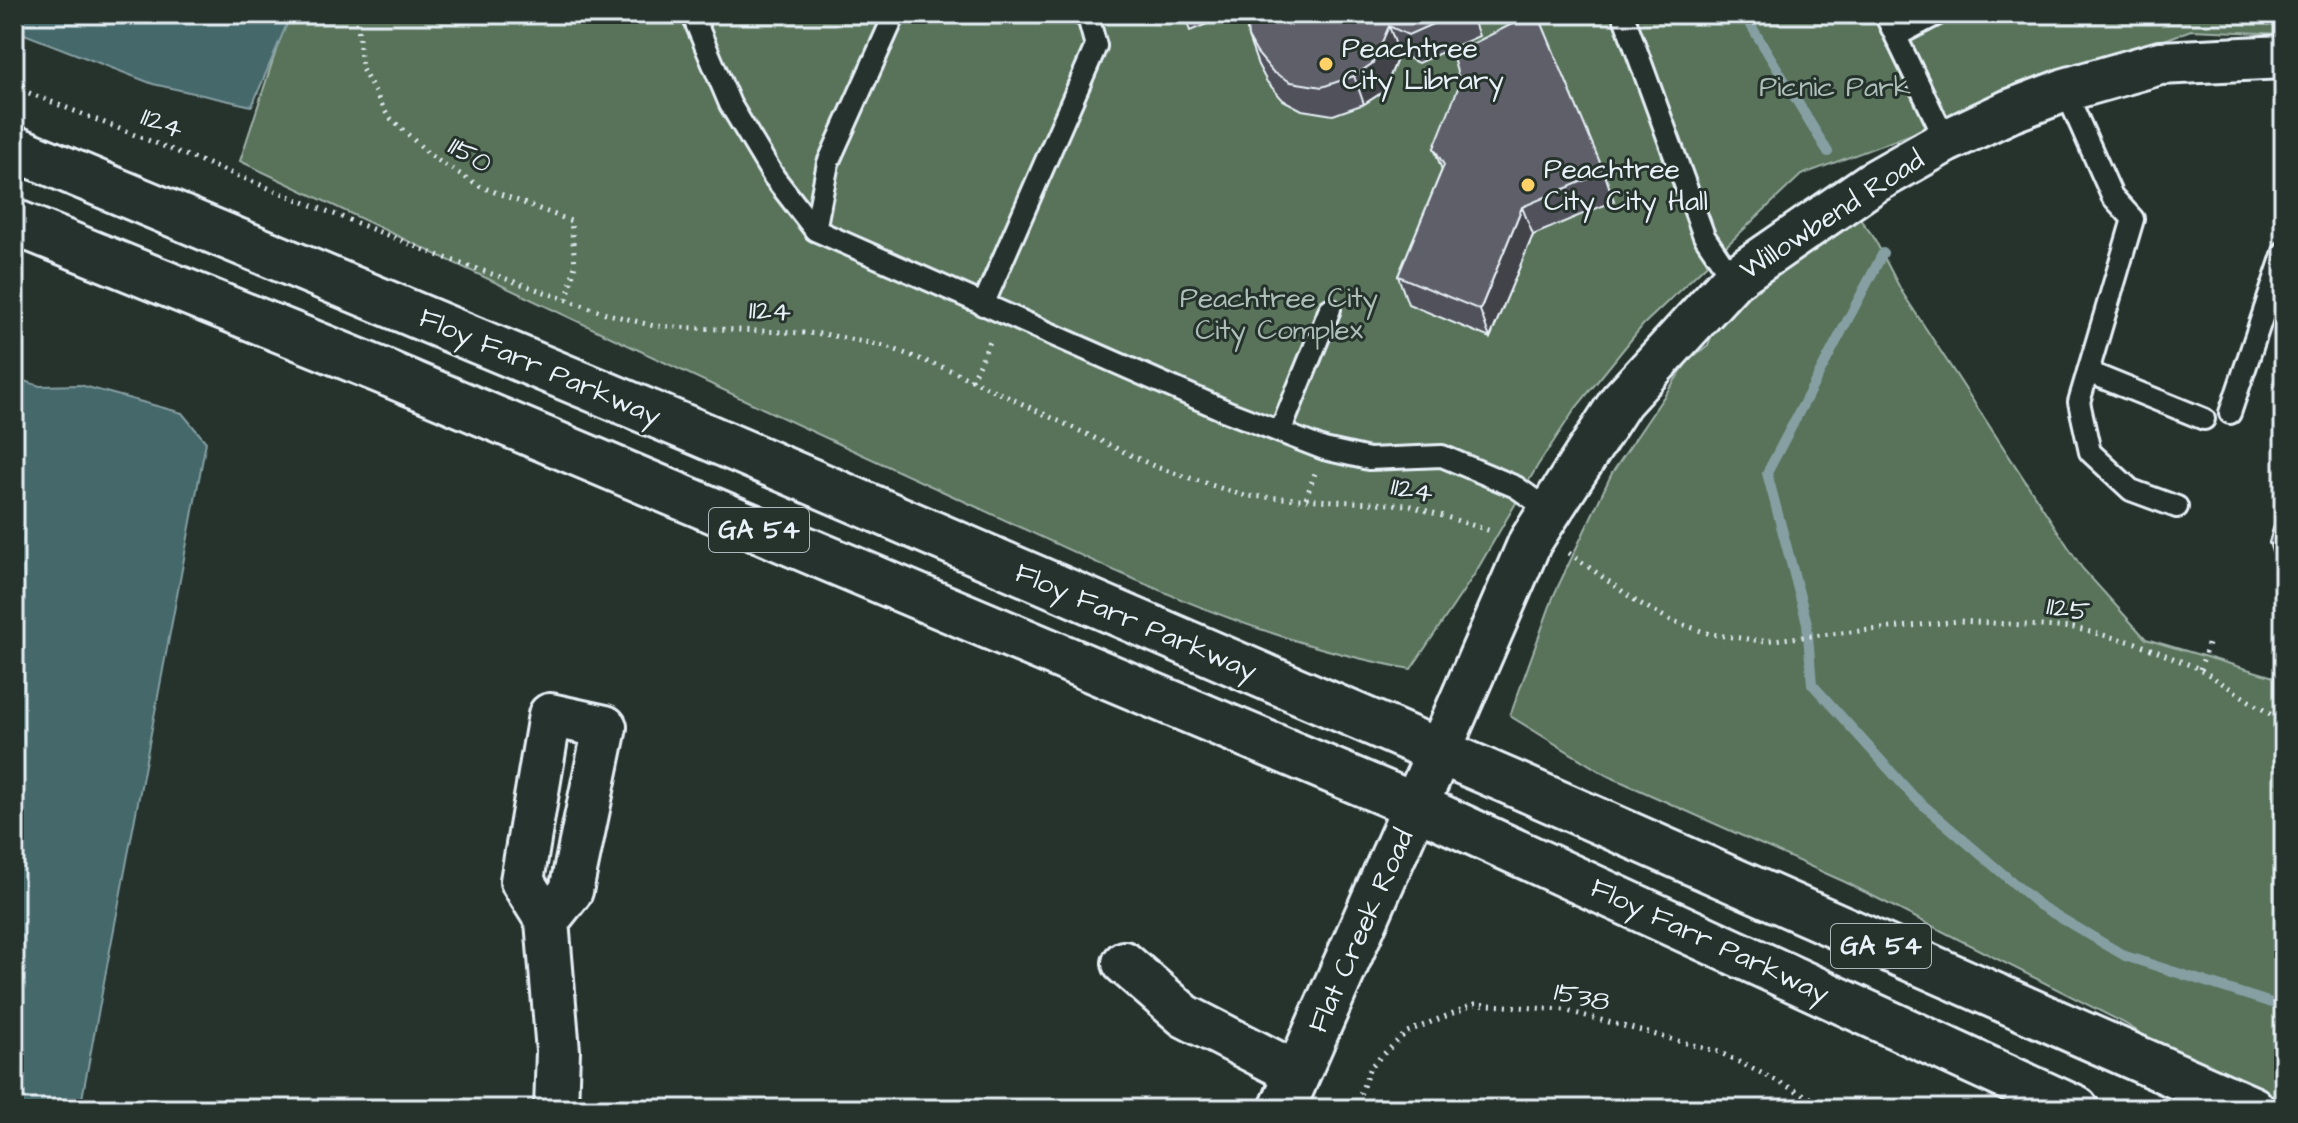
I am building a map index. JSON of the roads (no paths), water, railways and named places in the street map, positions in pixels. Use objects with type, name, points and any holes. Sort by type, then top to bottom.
[{"type":"main road","name":"Floy Farr Parkway","points":[[14,148],[701,434],[1439,752],[2252,1109]]},
{"type":"main road","name":"Floy Farr Parkway","points":[[14,222],[396,377],[1416,806],[2076,1109]]},
{"type":"main road","name":"Flat Creek Road","points":[[1289,1091],[1439,752]]},
{"type":"street","name":"Willowbend Road","points":[[1439,752],[1540,526],[1621,401],[1733,279],[1872,183],[1946,141],[2065,90],[2160,63],[2284,57]]},
{"type":"street","points":[[547,921],[558,1051],[556,1109]]},
{"type":"street","points":[[1124,963],[1185,1016],[1289,1091]]},
{"type":"lane","points":[[692,14],[730,104],[774,177],[815,230],[1004,315],[1324,449],[1369,459],[1442,456],[1516,487],[1540,526]]},
{"type":"lane","points":[[815,230],[828,163],[895,14]]},
{"type":"lane","points":[[983,305],[1096,46],[1088,17],[1081,14]]},
{"type":"lane","points":[[1623,14],[1704,236],[1733,279]]},
{"type":"lane","points":[[1885,14],[1898,35],[1946,141]]},
{"type":"lane","points":[[1898,35],[1938,14]]},
{"type":"lane","points":[[2065,90],[2112,196],[2133,219],[2079,402],[2090,452],[2131,490],[2177,507]]},
{"type":"lane","points":[[2230,413],[2284,252]]},
{"type":"lane","points":[[1280,432],[1330,309]]},
{"type":"lane","points":[[2088,372],[2204,419]]},
{"type":"water","points":[[14,14],[289,14],[289,19],[252,106],[153,84],[14,30]]},
{"type":"water","points":[[14,378],[40,386],[80,385],[182,413],[206,442],[80,1109],[14,1109]]},
{"type":"waterway","points":[[1744,14],[1828,152]]},
{"type":"waterway","points":[[1883,253],[1767,473],[1807,623],[1812,684],[1914,797],[2039,905],[2125,956],[2284,1007]]},
{"type":"place","name":"Peachtree City Library","points":[[1326,64]]},
{"type":"place","name":"Peachtree City City Hall","points":[[1528,185]]},
{"type":"park label","name":"Picnic Park","points":[[1835,87]]},
{"type":"park label","name":"Peachtree City City Complex","points":[[1279,314]]}]
